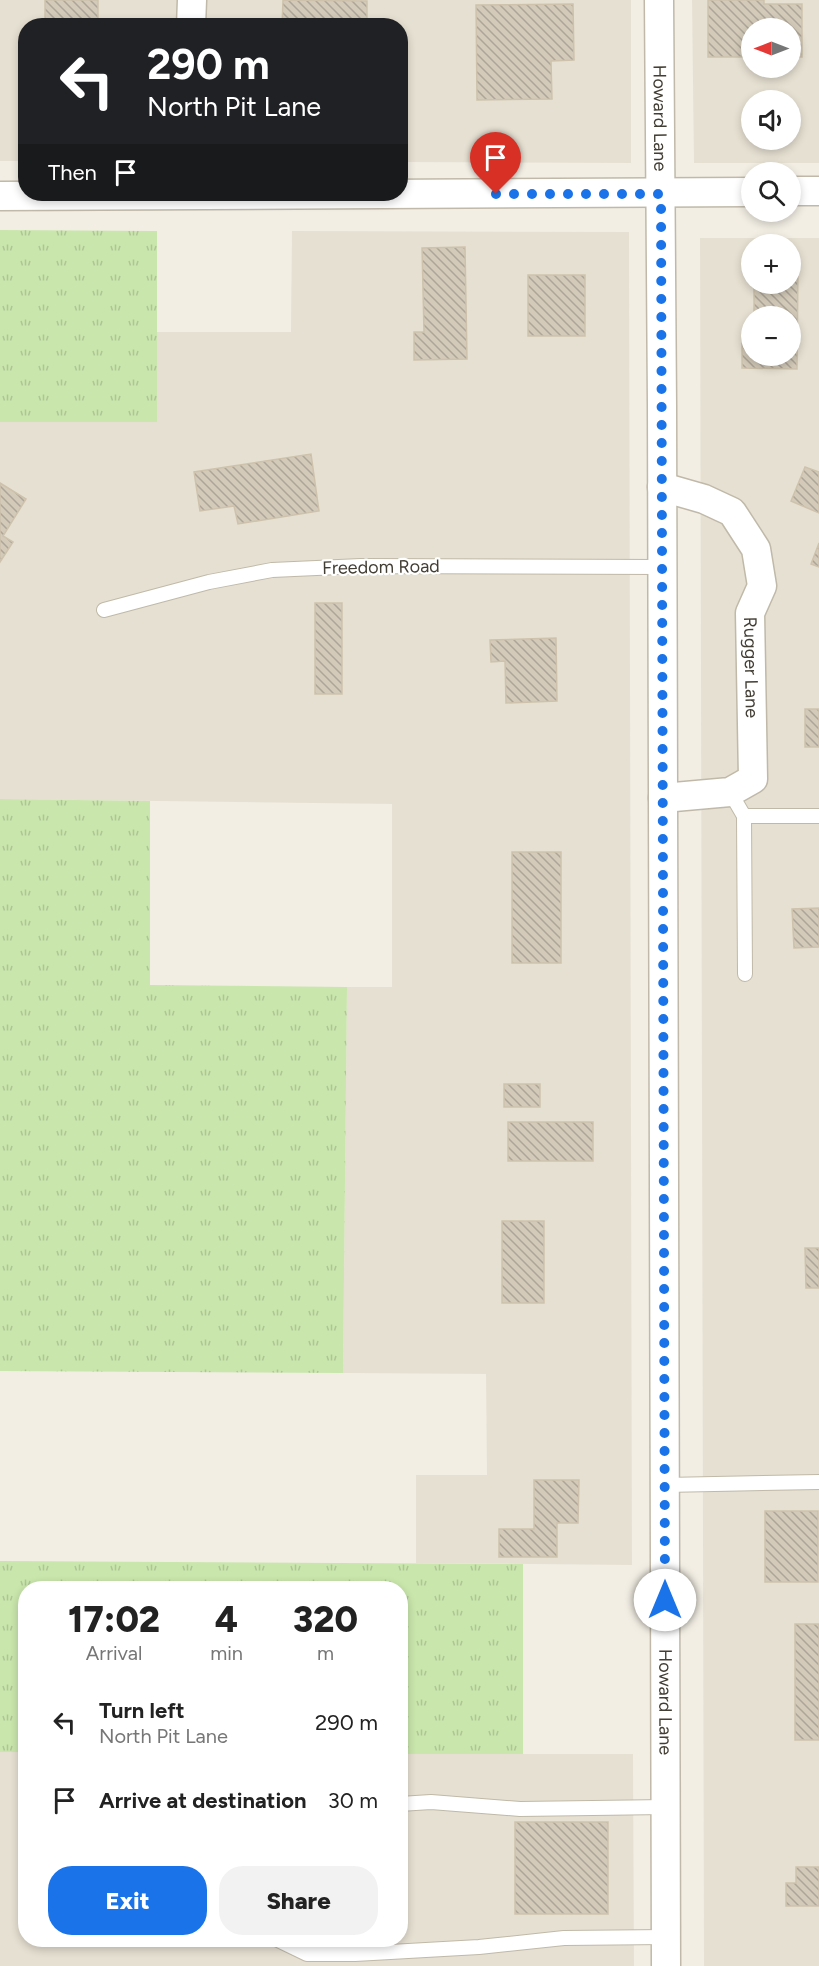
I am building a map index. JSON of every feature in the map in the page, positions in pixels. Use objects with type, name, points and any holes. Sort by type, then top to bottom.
[{"type":"street","points":[[191,18],[192,0]]},
{"type":"street","name":"Howard Lane","points":[[659,0],[663,567],[666,1966]]},
{"type":"street","points":[[801,191],[819,190]]},
{"type":"street","points":[[408,194],[741,192]]},
{"type":"street","points":[[0,196],[18,196]]},
{"type":"street","name":"Rugger Lane","points":[[662,487],[704,499],[732,512],[756,549],[762,586],[750,613],[753,779],[730,792]]},
{"type":"street","points":[[663,798],[730,792]]},
{"type":"lane","name":"Freedom Road","points":[[104,610],[209,582],[272,570],[361,566],[663,567]]},
{"type":"lane","points":[[730,792],[744,816],[745,974]]},
{"type":"lane","points":[[744,816],[819,816]]},
{"type":"lane","points":[[665,1485],[819,1482]]},
{"type":"lane","points":[[408,1803],[431,1802],[520,1809],[666,1807]]},
{"type":"lane","points":[[292,1947],[307,1954],[355,1954],[433,1951],[564,1938],[666,1937]]},
{"type":"lane","points":[[433,1951],[434,1966]]},
{"type":"shaded area","points":[[0,0],[631,0],[631,163],[408,162],[408,18],[18,18],[18,161],[0,161]]},
{"type":"shaded area","points":[[692,0],[819,0],[819,163],[694,163]]},
{"type":"shaded area","points":[[292,231],[629,232],[632,1565],[416,1563],[416,1475],[487,1475],[486,1374],[343,1373],[347,987],[392,987],[392,804],[0,799],[0,422],[157,422],[157,332],[291,332]]},
{"type":"shaded area","points":[[700,238],[741,238],[741,294],[801,294],[801,238],[819,238],[819,1966],[704,1966]]},
{"type":"shaded area","points":[[0,1752],[18,1752],[18,1947],[408,1947],[408,1754],[633,1754],[634,1966],[0,1966]]},
{"type":"green space","points":[[0,230],[157,231],[157,422],[0,422]]},
{"type":"green space","points":[[0,799],[150,801],[150,985],[347,987],[343,1373],[0,1371]]},
{"type":"green space","points":[[0,1561],[523,1564],[523,1754],[408,1754],[408,1581],[18,1581],[18,1752],[0,1752]]},
{"type":"building","points":[[45,0],[98,0],[98,18],[45,18]]},
{"type":"building","points":[[283,0],[367,1],[367,18],[282,18]]},
{"type":"building","points":[[708,0],[764,0],[764,4],[802,4],[802,57],[801,18],[741,18],[741,57],[708,57]]},
{"type":"building","points":[[573,4],[574,60],[551,61],[552,99],[477,100],[476,5]]},
{"type":"building","points":[[465,247],[467,359],[414,360],[414,332],[424,332],[422,248]]},
{"type":"building","points":[[528,275],[585,275],[585,336],[528,336]]},
{"type":"building","points":[[754,294],[798,294],[798,306],[754,306]]},
{"type":"building","points":[[742,366],[797,366],[797,369],[742,368]]},
{"type":"building","points":[[311,454],[319,511],[238,524],[234,506],[200,511],[194,472]]},
{"type":"building","points":[[805,467],[819,472],[819,513],[791,501]]},
{"type":"building","points":[[0,483],[26,499],[3,536],[13,542],[0,562]]},
{"type":"building","points":[[819,543],[819,567],[811,564]]},
{"type":"building","points":[[315,603],[342,603],[342,694],[315,694]]},
{"type":"building","points":[[556,638],[557,701],[506,703],[505,661],[491,662],[490,640]]},
{"type":"building","points":[[805,709],[819,709],[819,747],[805,747]]},
{"type":"building","points":[[512,852],[561,852],[561,963],[512,963]]},
{"type":"building","points":[[819,908],[819,947],[794,948],[792,909]]},
{"type":"building","points":[[504,1084],[540,1084],[540,1107],[504,1107]]},
{"type":"building","points":[[508,1122],[593,1122],[593,1161],[508,1161]]},
{"type":"building","points":[[502,1221],[544,1221],[544,1303],[502,1303]]},
{"type":"building","points":[[805,1248],[819,1248],[819,1288],[806,1288]]},
{"type":"building","points":[[534,1480],[579,1480],[578,1523],[557,1523],[557,1557],[499,1557],[499,1529],[534,1529]]},
{"type":"building","points":[[765,1511],[818,1511],[818,1582],[765,1582]]},
{"type":"building","points":[[795,1624],[819,1624],[819,1740],[795,1740]]},
{"type":"building","points":[[515,1822],[608,1822],[608,1914],[515,1914]]},
{"type":"building","points":[[796,1867],[819,1867],[819,1906],[786,1906],[786,1883],[796,1883]]},
{"type":"route","points":[[496,194],[661,194],[665,1600]]}]
